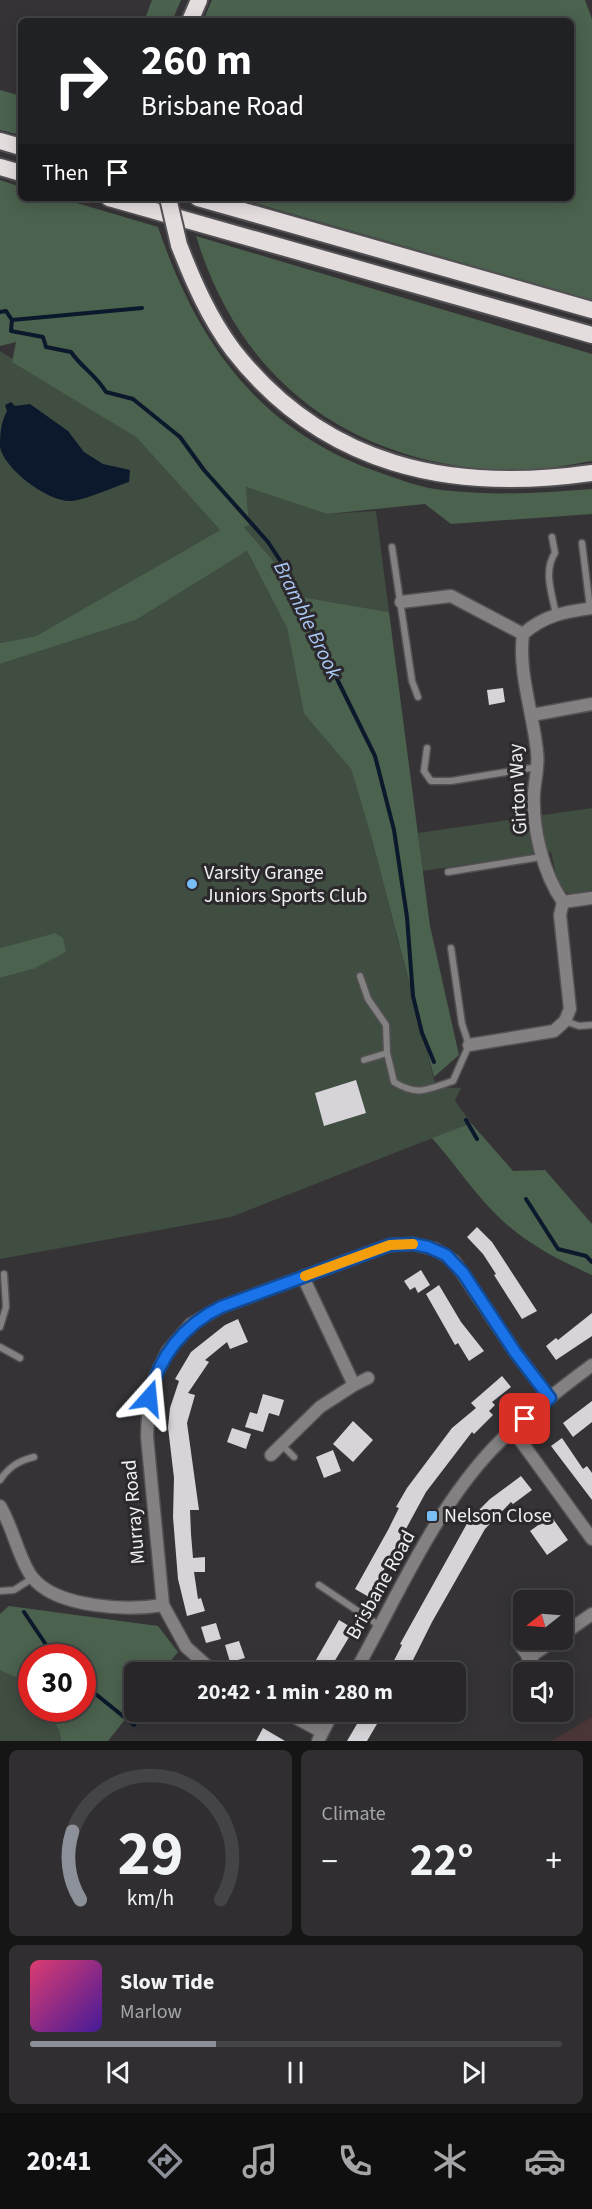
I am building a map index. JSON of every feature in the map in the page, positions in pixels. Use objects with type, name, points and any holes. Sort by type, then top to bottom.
[{"type":"highway","points":[[191,18],[199,0]]},
{"type":"highway","points":[[0,141],[18,146]]},
{"type":"highway","points":[[0,167],[18,172]]},
{"type":"highway","points":[[120,201],[592,335]]},
{"type":"highway","points":[[169,201],[178,245],[204,303],[233,350],[290,407],[345,443],[408,469],[479,480],[523,481],[592,473]]},
{"type":"highway","points":[[209,201],[592,310]]},
{"type":"street","points":[[401,602],[452,596],[523,634],[535,623],[556,614],[591,608]]},
{"type":"street","name":"Girton Way","points":[[523,634],[520,656],[532,715],[537,767],[534,795],[541,857],[555,891],[563,902]]},
{"type":"street","points":[[532,715],[592,704]]},
{"type":"street","points":[[469,1045],[554,1031],[566,1021],[570,1009],[560,915],[563,902],[592,898]]},
{"type":"street","name":"Murray Road","points":[[201,1662],[177,1634],[163,1605],[147,1436],[149,1398],[158,1371],[177,1339],[199,1319],[221,1307],[390,1245],[413,1244],[435,1249],[454,1261],[515,1352],[550,1398]]},
{"type":"street","points":[[303,1276],[354,1384]]},
{"type":"street","name":"Brisbane Road","points":[[361,1662],[440,1518],[470,1475],[512,1430],[592,1365]]},
{"type":"street","points":[[271,1455],[320,1407],[354,1384],[368,1378]]},
{"type":"street","points":[[512,1430],[592,1539]]},
{"type":"street","points":[[0,1506],[13,1528],[33,1578],[56,1594],[79,1601],[134,1608],[163,1605]]},
{"type":"street","points":[[573,1627],[592,1614]]},
{"type":"street","points":[[523,1650],[531,1662]]},
{"type":"street","points":[[528,1658],[540,1650]]},
{"type":"street","points":[[300,1722],[320,1736],[328,1722]]},
{"type":"lane","points":[[552,537],[555,553],[549,563],[548,573],[556,614]]},
{"type":"lane","points":[[582,543],[591,608]]},
{"type":"lane","points":[[392,547],[412,681],[418,697]]},
{"type":"lane","points":[[427,748],[424,771],[431,781],[451,781],[537,767]]},
{"type":"lane","points":[[448,872],[541,857]]},
{"type":"lane","points":[[360,976],[368,999],[386,1025],[387,1053],[394,1082],[408,1091],[417,1092],[453,1081],[469,1045],[462,1024],[451,948]]},
{"type":"lane","points":[[566,1021],[579,1026],[592,1025]]},
{"type":"lane","points":[[364,1060],[387,1053]]},
{"type":"lane","points":[[0,1327],[6,1307],[4,1274]]},
{"type":"lane","points":[[0,1347],[20,1358]]},
{"type":"lane","points":[[281,1444],[294,1457]]},
{"type":"lane","points":[[0,1480],[7,1470],[19,1461],[34,1457]]},
{"type":"lane","points":[[0,1591],[14,1590],[33,1578]]},
{"type":"lane","points":[[319,1585],[381,1626]]},
{"type":"shaded area","points":[[592,1717],[592,1741],[551,1741]]},
{"type":"green space","points":[[152,0],[181,0],[173,18],[145,18]]},
{"type":"green space","points":[[212,0],[585,0],[592,19],[592,300],[247,201],[574,201],[574,18],[204,18]]},
{"type":"green space","points":[[0,90],[18,95],[18,134],[0,130]]},
{"type":"green space","points":[[0,180],[18,186],[18,201],[70,201],[158,227],[174,270],[193,309],[214,346],[239,378],[268,408],[301,433],[338,455],[404,481],[442,490],[536,493],[592,489],[592,514],[451,524],[425,504],[327,514],[246,487],[249,525],[244,527],[282,571],[290,595],[389,612],[430,926],[459,1055],[434,1077],[371,836],[351,769],[304,714],[287,628],[247,551],[136,620],[0,664],[0,643],[36,636],[220,530],[136,437],[12,362],[16,342],[0,346]]},
{"type":"green space","points":[[196,236],[592,354],[592,461],[521,471],[455,465],[403,453],[355,434],[313,408],[275,375],[243,336],[216,289]]},
{"type":"green space","points":[[0,351],[136,437],[220,530],[36,636],[0,643]]},
{"type":"green space","points":[[246,487],[327,514],[376,511],[389,612],[290,595],[282,571],[243,526],[249,525]]},
{"type":"green space","name":"Varsity Grange Juniors Sports Club","points":[[247,551],[287,628],[304,714],[351,769],[371,836],[436,1087],[461,1088],[455,1101],[471,1123],[231,1217],[0,1259],[0,978],[33,969],[55,933],[0,948],[0,664],[136,620]]},
{"type":"green space","points":[[592,808],[592,890],[569,894],[559,887],[551,852],[422,871],[418,833]]},
{"type":"green space","points":[[55,933],[63,938],[66,952],[33,969],[0,978],[0,948]]},
{"type":"green space","points":[[471,1123],[513,1171],[545,1170],[592,1224],[592,1275],[546,1252],[505,1223],[476,1193],[432,1138]]},
{"type":"green space","points":[[9,1606],[26,1644],[18,1644],[18,1722],[93,1722],[108,1741],[0,1741],[0,1614]]},
{"type":"green space","points":[[9,1606],[158,1626],[178,1652],[170,1662],[124,1662],[124,1721],[108,1741],[61,1741],[60,1732],[55,1722],[96,1722],[96,1644],[18,1644],[18,1678],[0,1670],[0,1614]]},
{"type":"water","points":[[11,402],[15,406],[30,404],[68,431],[84,452],[103,464],[130,470],[129,482],[71,501],[51,496],[28,483],[3,456],[0,447],[1,428],[7,411],[5,405]]},
{"type":"building","points":[[503,688],[505,702],[489,705],[487,690]]},
{"type":"building","points":[[356,1080],[366,1113],[324,1126],[315,1093]]},
{"type":"building","points":[[477,1227],[492,1242],[537,1311],[522,1319],[483,1254],[467,1237]]},
{"type":"building","points":[[421,1270],[430,1285],[418,1293],[415,1287],[410,1290],[404,1281]]},
{"type":"building","points":[[439,1285],[461,1322],[484,1351],[469,1361],[458,1343],[455,1345],[426,1294]]},
{"type":"building","points":[[592,1313],[592,1336],[556,1360],[546,1346],[556,1338],[558,1340]]},
{"type":"building","points":[[238,1319],[248,1342],[230,1349],[227,1342],[205,1360],[209,1362],[188,1393],[195,1395],[187,1423],[199,1510],[190,1510],[191,1534],[193,1558],[205,1557],[205,1572],[194,1572],[198,1599],[201,1598],[205,1611],[187,1616],[178,1579],[173,1517],[174,1478],[168,1427],[170,1408],[179,1381],[175,1379],[191,1352],[225,1325]]},
{"type":"building","points":[[502,1376],[511,1387],[492,1402],[495,1405],[489,1411],[493,1415],[474,1434],[472,1432],[426,1492],[369,1597],[355,1589],[388,1530],[399,1508],[396,1507],[407,1488],[452,1428],[476,1408],[471,1403]]},
{"type":"building","points":[[263,1394],[284,1400],[279,1416],[269,1413],[263,1432],[245,1427],[250,1412],[257,1414]]},
{"type":"building","points":[[592,1401],[592,1422],[573,1437],[563,1423]]},
{"type":"building","points":[[353,1421],[373,1440],[353,1462],[333,1444]]},
{"type":"building","points":[[232,1428],[251,1434],[246,1449],[227,1442]]},
{"type":"building","points":[[562,1438],[583,1469],[587,1466],[592,1473],[592,1500],[551,1446]]},
{"type":"building","points":[[333,1450],[341,1471],[324,1478],[316,1457]]},
{"type":"building","points":[[521,1476],[532,1490],[513,1504],[511,1502],[485,1529],[412,1662],[393,1662],[402,1645],[400,1644],[469,1520],[490,1499]]},
{"type":"building","points":[[551,1516],[568,1540],[547,1555],[530,1531]]},
{"type":"building","points":[[339,1620],[354,1629],[334,1662],[315,1662]]},
{"type":"building","points":[[216,1623],[221,1639],[206,1643],[201,1627]]},
{"type":"building","points":[[239,1641],[245,1658],[230,1662],[225,1645]]},
{"type":"building","points":[[358,1722],[378,1722],[367,1741],[347,1741]]},
{"type":"building","points":[[263,1728],[285,1741],[256,1741]]},
{"type":"waterway","points":[[12,320],[142,308]]},
{"type":"waterway","name":"Bramble Brook","points":[[0,312],[6,311],[12,320],[11,331],[43,337],[46,347],[71,352],[106,392],[133,399],[180,437],[204,470],[268,542],[289,574],[306,616],[375,756],[394,830],[407,917],[413,996],[422,1033],[434,1062]]},
{"type":"waterway","name":"Bramble Brook","points":[[466,1120],[477,1139]]},
{"type":"waterway","name":"Bramble Brook","points":[[526,1199],[558,1249],[586,1256],[592,1262]]},
{"type":"waterway","points":[[24,1612],[46,1644]]},
{"type":"waterway","points":[[96,1694],[134,1725]]},
{"type":"slow traffic","points":[[305,1276],[390,1245],[413,1244]]},
{"type":"place","name":"Varsity Grange Juniors Sports Club","points":[[192,884]]},
{"type":"place","name":"Nelson Close","points":[[432,1516]]},
{"type":"route","points":[[149,1398],[155,1377],[167,1352],[191,1324],[209,1313],[390,1245],[413,1244],[435,1249],[454,1261],[515,1352],[550,1398],[525,1419]]}]
